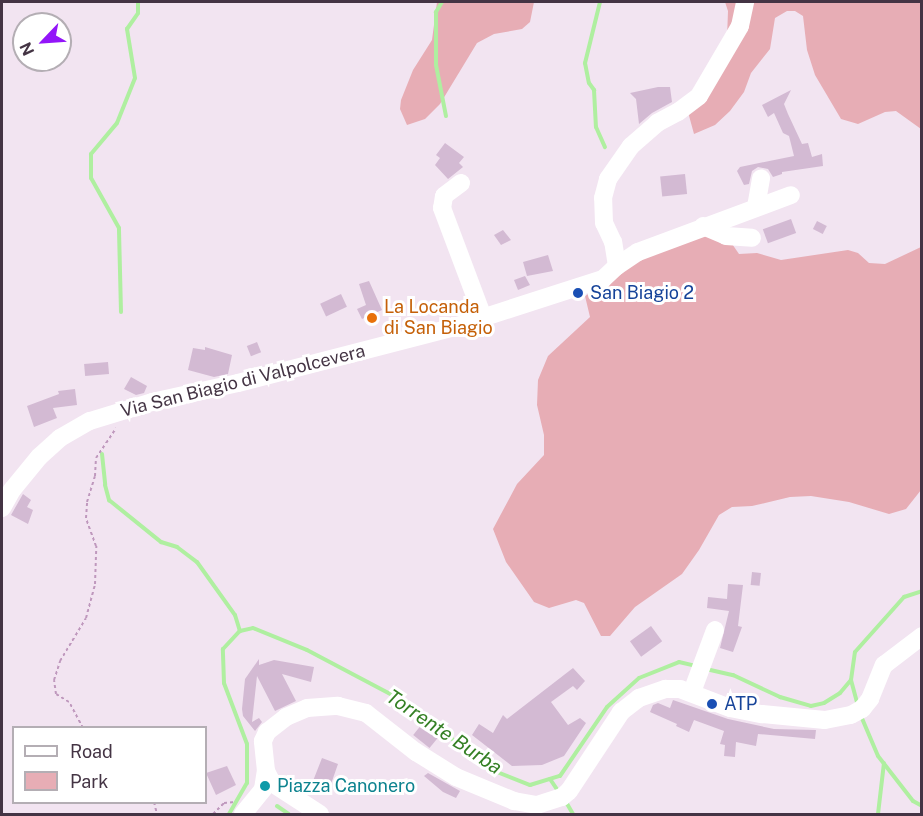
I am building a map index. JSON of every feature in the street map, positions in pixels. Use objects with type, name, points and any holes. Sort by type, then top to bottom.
[{"type":"street","points":[[617,266],[613,242],[604,223],[603,198],[608,179],[631,146],[657,123],[678,112],[699,96],[740,26],[744,2]]},
{"type":"street","points":[[756,207],[760,178]]},
{"type":"street","points":[[461,183],[444,196],[442,207],[483,317]]},
{"type":"street","name":"Via San Biagio di Valpolcevera","points":[[2,508],[12,490],[39,457],[60,438],[90,421],[152,402],[260,378],[483,317],[603,279],[638,252],[791,195]]},
{"type":"street","points":[[703,226],[726,236],[752,238]]},
{"type":"street","points":[[695,686],[715,630]]},
{"type":"street","points":[[243,814],[263,789],[266,768],[263,741],[267,732],[276,724],[307,708],[338,706],[366,713],[435,766],[471,785],[514,801],[537,805],[552,801],[569,791],[627,705],[651,693],[695,686],[730,708],[762,714],[825,720],[851,715],[862,709],[870,699],[884,665],[921,636]]},
{"type":"street","points":[[266,768],[272,783],[320,814]]},
{"type":"path","points":[[82,726],[69,702],[56,694],[54,680],[60,662],[86,618],[95,584],[96,546],[86,518],[87,502],[95,476],[96,458],[115,432],[117,424],[108,427]]},
{"type":"path","points":[[213,814],[230,801]]},
{"type":"green space","points":[[437,2],[534,2],[530,22],[522,29],[494,34],[477,43],[440,104],[425,119],[407,125],[400,109],[401,100],[413,70],[432,40]]},
{"type":"green space","points":[[725,2],[921,2],[921,129],[896,111],[885,112],[858,124],[841,119],[815,75],[807,50],[803,16],[795,11],[787,11],[775,18],[770,49],[751,73],[744,92],[730,111],[715,125],[694,134],[688,112],[727,38],[728,11]]},
{"type":"green space","points":[[689,230],[728,238],[739,254],[757,253],[781,260],[848,250],[858,253],[869,263],[885,264],[921,247],[921,490],[906,509],[889,514],[849,502],[811,496],[790,497],[752,506],[732,507],[719,515],[682,574],[635,607],[610,636],[601,636],[584,603],[576,600],[549,608],[534,602],[506,562],[493,529],[517,484],[544,455],[544,435],[537,405],[538,380],[548,356],[590,317],[585,296],[614,279],[624,265]]},
{"type":"building","points":[[670,87],[672,102],[652,113],[639,124],[636,99],[630,93]]},
{"type":"building","points":[[791,90],[784,104],[788,114],[802,144],[808,143],[812,157],[822,154],[823,166],[782,172],[773,177],[768,169],[758,167],[752,171],[749,184],[744,185],[737,171],[740,167],[794,156],[789,136],[783,133],[774,113],[768,117],[762,105]]},
{"type":"building","points":[[445,143],[464,157],[459,163],[463,167],[448,179],[435,165],[440,158],[436,155]]},
{"type":"building","points":[[685,174],[687,194],[662,197],[660,177]]},
{"type":"building","points":[[791,219],[796,233],[768,243],[763,229]]},
{"type":"building","points":[[817,221],[827,226],[823,234],[813,229]]},
{"type":"building","points":[[503,230],[511,240],[501,245],[494,235]]},
{"type":"building","points":[[548,255],[553,271],[527,276],[523,262]]},
{"type":"building","points":[[525,276],[530,285],[518,290],[514,280]]},
{"type":"building","points":[[369,281],[382,310],[362,319],[357,309],[366,305],[359,284]]},
{"type":"building","points":[[341,294],[347,307],[326,316],[320,304]]},
{"type":"building","points":[[257,342],[261,352],[251,356],[247,346]]},
{"type":"building","points":[[205,347],[232,355],[228,374],[214,377],[188,370],[193,348],[205,350]]},
{"type":"building","points":[[108,362],[109,374],[85,376],[84,364]]},
{"type":"building","points":[[131,377],[147,386],[144,393],[136,395],[124,389]]},
{"type":"building","points":[[75,389],[77,405],[53,408],[57,418],[34,427],[27,406],[59,394],[58,391]]},
{"type":"building","points":[[23,494],[31,500],[27,507],[33,510],[28,524],[11,515]]},
{"type":"building","points":[[752,572],[761,573],[760,586],[751,585]]},
{"type":"building","points":[[728,584],[743,585],[738,626],[742,627],[733,652],[720,648],[729,611],[707,608],[708,597],[727,599]]},
{"type":"building","points":[[651,626],[662,641],[641,657],[630,641]]},
{"type":"building","points":[[259,659],[259,665],[274,660],[314,667],[311,682],[282,674],[296,701],[275,711],[257,676],[252,722],[259,718],[262,722],[255,731],[243,716],[242,709],[245,679]]},
{"type":"building","points":[[573,668],[585,681],[577,690],[573,686],[551,702],[568,725],[580,718],[586,723],[564,756],[542,765],[512,766],[472,735],[479,724],[493,733],[503,715],[507,719]]},
{"type":"building","points":[[673,700],[728,719],[774,729],[816,730],[815,739],[758,734],[756,746],[736,742],[735,757],[724,756],[725,745],[720,744],[724,731],[694,720],[689,732],[650,712],[653,705],[658,703],[670,708]]},
{"type":"building","points":[[422,724],[438,737],[430,748],[413,735]]},
{"type":"building","points":[[322,758],[338,764],[331,784],[326,782],[325,785],[313,781]]},
{"type":"building","points":[[227,766],[236,785],[216,795],[207,773]]},
{"type":"building","points":[[428,773],[460,791],[456,798],[443,792],[424,776]]},
{"type":"waterway","points":[[121,312],[119,228],[91,178],[91,154],[117,123],[135,78],[127,29],[138,13],[138,2]]},
{"type":"waterway","points":[[442,2],[436,12],[436,65],[446,116]]},
{"type":"waterway","points":[[600,2],[585,63],[589,83],[594,90],[596,127],[605,147]]},
{"type":"waterway","points":[[102,454],[109,500],[161,542],[177,547],[197,562],[235,615],[240,631]]},
{"type":"waterway","name":"Torrente Burba","points":[[706,669],[733,675],[780,697],[811,706],[824,703],[840,693],[851,680],[855,652],[904,597],[922,591]]},
{"type":"waterway","name":"Torrente Burba","points":[[229,814],[247,783],[247,744],[224,683],[223,649],[240,631],[253,628],[307,650],[402,700],[492,770],[530,785],[560,776],[607,707],[639,678],[679,662],[696,666]]},
{"type":"waterway","points":[[851,680],[858,706]]},
{"type":"waterway","points":[[861,716],[878,756],[913,801],[922,806]]},
{"type":"waterway","points":[[878,814],[884,763]]},
{"type":"waterway","points":[[550,779],[558,791]]},
{"type":"waterway","points":[[566,802],[573,814]]},
{"type":"waterway","points":[[277,806],[289,814]]},
{"type":"place","name":"San Biagio 2","points":[[578,293]]},
{"type":"place","name":"La Locanda di San Biagio","points":[[372,318]]},
{"type":"place","name":"ATP","points":[[712,704]]},
{"type":"place","name":"Piazza Canonero","points":[[265,786]]}]
